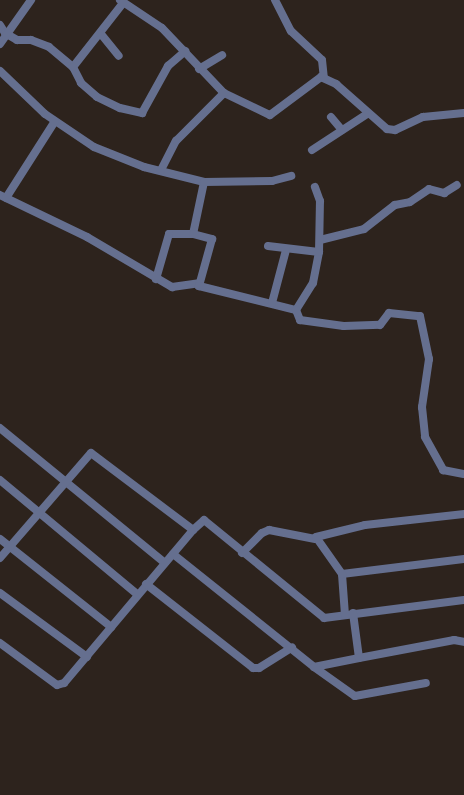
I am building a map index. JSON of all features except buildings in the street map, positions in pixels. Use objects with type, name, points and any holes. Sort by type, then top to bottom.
[{"type":"street","points":[[0,44],[5,33],[31,0]]},
{"type":"street","points":[[275,0],[292,31],[322,60],[324,78]]},
{"type":"street","points":[[73,67],[101,34],[121,1],[162,28],[185,51],[199,69],[224,93],[272,115],[315,81],[324,78]]},
{"type":"street","points":[[0,25],[5,33],[18,40],[44,44],[73,67],[81,83],[97,97],[120,108],[142,113],[168,66],[185,51]]},
{"type":"street","points":[[101,34],[119,56]]},
{"type":"street","points":[[199,69],[222,55]]},
{"type":"street","points":[[0,71],[55,121],[94,147],[161,170],[204,182],[272,181],[291,176]]},
{"type":"street","points":[[324,78],[353,96],[367,114],[387,130],[395,130],[422,117],[464,113]]},
{"type":"street","points":[[161,170],[176,141],[224,93]]},
{"type":"street","points":[[312,150],[367,114]]},
{"type":"street","points":[[331,117],[342,130]]},
{"type":"street","points":[[55,121],[3,196],[87,237],[156,279],[173,287],[199,284]]},
{"type":"street","points":[[194,234],[204,182]]},
{"type":"street","points":[[320,240],[364,229],[395,205],[410,202],[429,189],[444,193],[457,185]]},
{"type":"street","points":[[296,310],[313,283],[320,252],[320,201],[315,187]]},
{"type":"street","points":[[156,279],[169,234],[194,234],[212,239],[199,284]]},
{"type":"street","points":[[268,246],[286,250],[320,252]]},
{"type":"street","points":[[272,303],[286,250]]},
{"type":"street","points":[[199,284],[202,288],[236,298],[272,303],[296,310]]},
{"type":"street","points":[[296,310],[300,320],[350,326],[380,325],[389,314],[420,316],[428,352],[422,407],[425,437],[443,470],[464,474]]},
{"type":"street","points":[[0,428],[165,563]]},
{"type":"street","points":[[0,558],[64,481],[87,456],[95,453],[193,530]]},
{"type":"street","points":[[0,480],[137,594]]},
{"type":"street","points":[[315,539],[321,534],[365,525],[464,514]]},
{"type":"street","points":[[0,643],[57,685],[64,683],[137,594],[204,520],[319,617],[464,600]]},
{"type":"street","points":[[242,553],[265,531],[294,533],[315,539],[342,574],[359,658]]},
{"type":"street","points":[[0,539],[111,627]]},
{"type":"street","points":[[173,554],[314,666],[355,696],[426,683]]},
{"type":"street","points":[[342,574],[464,559]]},
{"type":"street","points":[[146,584],[253,668],[259,668],[292,647]]},
{"type":"street","points":[[0,593],[87,657]]},
{"type":"street","points":[[314,666],[464,639]]}]
